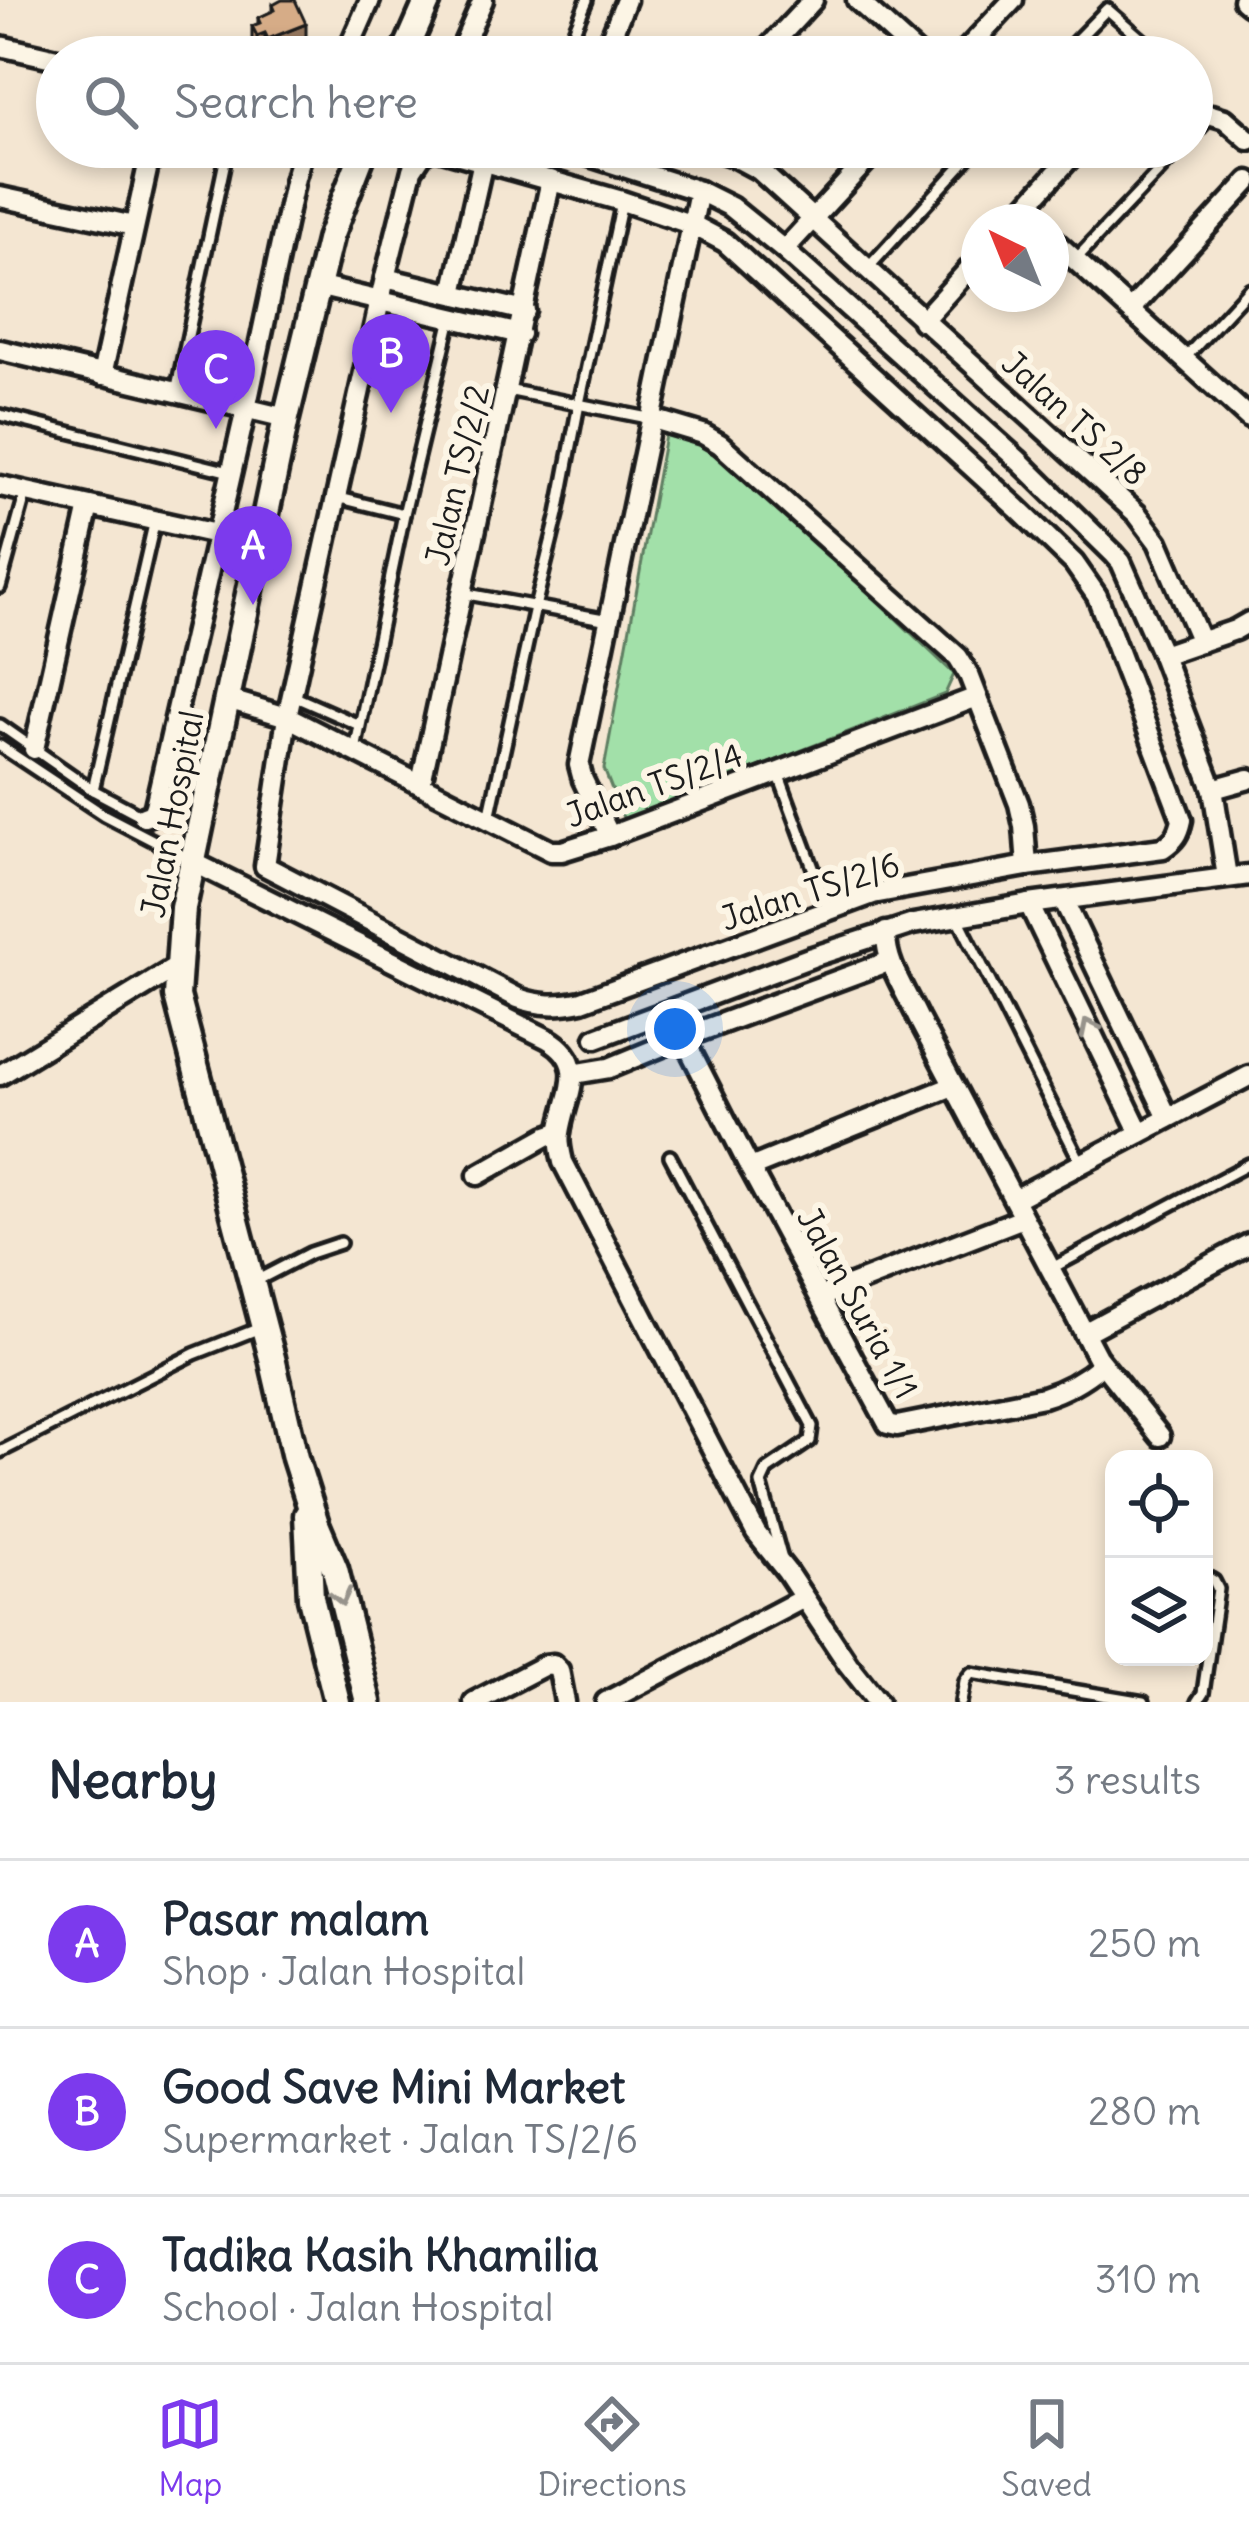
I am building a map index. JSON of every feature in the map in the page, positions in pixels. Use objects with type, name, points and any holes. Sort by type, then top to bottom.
[{"type":"street","points":[[354,36],[370,0]]},
{"type":"street","points":[[412,36],[428,0]]},
{"type":"street","points":[[467,36],[482,0]]},
{"type":"street","points":[[612,36],[626,0]]},
{"type":"street","points":[[780,36],[813,0]]},
{"type":"street","points":[[856,0],[896,36]]},
{"type":"street","points":[[979,36],[1012,0]]},
{"type":"street","points":[[0,46],[36,54]]},
{"type":"street","points":[[1213,115],[1225,119],[1249,140]]},
{"type":"street","points":[[102,375],[147,168]]},
{"type":"street","points":[[144,817],[155,806],[298,168]]},
{"type":"street","name":"Jalan Hospital","points":[[356,168],[317,286],[286,418],[183,908],[177,996],[306,1494],[335,1568],[368,1702]]},
{"type":"street","name":"Jalan TS/2/6","points":[[415,168],[385,278],[287,717],[265,866],[518,998],[549,1005],[582,1001],[873,894],[1163,848],[1174,841],[1182,820],[1097,596],[1074,563],[725,242],[622,201],[508,168]]},
{"type":"street","points":[[453,293],[481,168]]},
{"type":"street","points":[[627,168],[699,191],[731,207],[1016,458],[1121,562],[1213,790],[1227,878]]},
{"type":"street","name":"Jalan TS 2/8","points":[[754,168],[1146,524],[1201,642]]},
{"type":"street","points":[[784,250],[860,168]]},
{"type":"street","points":[[1033,204],[1062,168]]},
{"type":"street","name":"Jalan TS/2/2","points":[[421,783],[551,180]]},
{"type":"street","points":[[1131,309],[1249,181]]},
{"type":"street","points":[[610,836],[579,765],[699,191]]},
{"type":"street","points":[[0,197],[134,226]]},
{"type":"street","points":[[1069,254],[1246,410]]},
{"type":"street","points":[[385,278],[525,311]]},
{"type":"street","points":[[922,321],[961,278]]},
{"type":"street","points":[[317,286],[520,334]]},
{"type":"street","points":[[0,350],[286,418]]},
{"type":"street","points":[[653,419],[720,444],[946,644],[964,666],[1019,804],[1027,866]]},
{"type":"street","points":[[0,486],[216,534]]},
{"type":"street","points":[[34,749],[89,506]]},
{"type":"street","points":[[1162,655],[1249,622]]},
{"type":"street","name":"Jalan TS/2/4","points":[[227,699],[287,717],[550,850],[562,850],[977,698]]},
{"type":"street","points":[[1213,790],[1249,779]]},
{"type":"street","points":[[194,862],[548,1039],[568,1056],[573,1074],[560,1132],[563,1162],[756,1533],[878,1702]]},
{"type":"street","points":[[596,1038],[886,932],[956,914],[1249,875]]},
{"type":"street","points":[[1064,901],[1168,1118]]},
{"type":"street","points":[[1029,904],[1140,1133]]},
{"type":"street","points":[[886,932],[890,961],[952,1086],[1101,1365],[1160,1436]]},
{"type":"street","points":[[573,1074],[609,1068],[890,961]]},
{"type":"street","points":[[0,1075],[180,965]]},
{"type":"street","name":"Jalan Suria 1/1","points":[[670,1011],[888,1424],[1043,1397],[1081,1382],[1101,1365]]},
{"type":"street","points":[[820,1297],[1018,1209],[1082,1165],[1249,1076]]},
{"type":"street","points":[[750,1168],[952,1086]]},
{"type":"street","points":[[478,1175],[560,1132]]},
{"type":"street","points":[[1084,1333],[1249,1244]]},
{"type":"street","name":"Jalan Hospital","points":[[306,1494],[311,1598],[337,1702]]},
{"type":"street","points":[[607,1702],[804,1598]]},
{"type":"street","points":[[473,1702],[553,1664],[559,1670],[565,1702]]},
{"type":"lane","points":[[572,36],[587,0]]},
{"type":"lane","points":[[1081,36],[1107,9],[1137,36]]},
{"type":"lane","points":[[176,392],[224,168]]},
{"type":"lane","points":[[867,269],[959,168]]},
{"type":"lane","points":[[1075,260],[1162,168]]},
{"type":"lane","points":[[489,818],[622,201]]},
{"type":"lane","points":[[1184,359],[1249,289]]},
{"type":"lane","points":[[355,750],[451,318]]},
{"type":"lane","points":[[507,390],[653,419]]},
{"type":"lane","points":[[0,415],[230,472]]},
{"type":"lane","points":[[0,587],[26,492]]},
{"type":"lane","points":[[336,497],[404,514]]},
{"type":"lane","points":[[93,790],[155,520]]},
{"type":"lane","points":[[462,593],[609,620]]},
{"type":"lane","points":[[293,696],[359,725]]},
{"type":"lane","points":[[0,725],[93,790],[144,817]]},
{"type":"lane","points":[[0,746],[104,815],[194,862]]},
{"type":"lane","points":[[778,772],[829,910]]},
{"type":"lane","points":[[956,914],[1082,1165]]},
{"type":"lane","points":[[670,1156],[812,1426],[810,1441],[767,1470],[760,1483],[787,1572]]},
{"type":"lane","points":[[1050,1269],[1249,1164]]},
{"type":"lane","points":[[252,1283],[340,1243]]},
{"type":"lane","points":[[0,1452],[214,1344],[264,1326]]},
{"type":"lane","points":[[1213,1580],[1218,1589],[1213,1626]]},
{"type":"lane","points":[[1197,1702],[1204,1693],[1208,1666]]},
{"type":"lane","points":[[961,1702],[966,1676],[971,1673],[1144,1702]]},
{"type":"green space","points":[[665,435],[716,447],[954,674],[945,694],[624,820],[604,769]]},
{"type":"building","points":[[295,0],[306,24],[276,36],[257,36],[252,26],[275,10],[273,5]]},
{"type":"place","name":"Good Save Mini Market","points":[[391,413]]},
{"type":"place","name":"Tadika Kasih Khamilia","points":[[216,429]]},
{"type":"place","name":"Pasar malam","points":[[253,605]]}]
